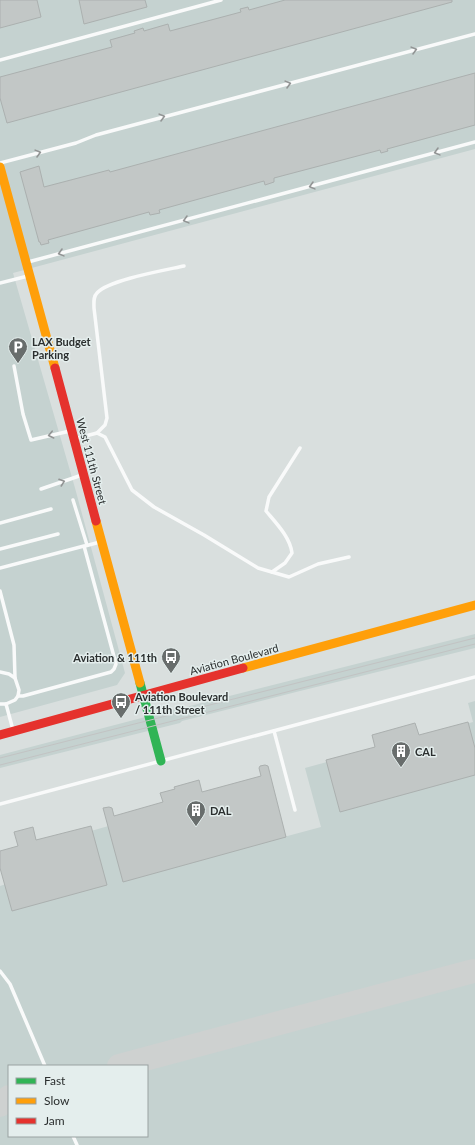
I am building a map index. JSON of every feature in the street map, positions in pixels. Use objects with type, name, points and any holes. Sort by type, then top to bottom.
[{"type":"street","name":"West 111th Street","points":[[0,167],[161,761]]},
{"type":"street","name":"Aviation Boulevard","points":[[0,734],[475,605]]},
{"type":"lane","points":[[0,60],[221,0]]},
{"type":"lane","points":[[0,163],[76,143],[96,135],[475,34]]},
{"type":"lane","points":[[26,263],[475,142]]},
{"type":"lane","points":[[97,433],[105,425],[107,418],[94,308],[94,299],[96,294],[106,287],[122,281],[184,266]]},
{"type":"lane","points":[[0,283],[29,276]]},
{"type":"lane","points":[[14,366],[23,414],[31,440],[97,433],[105,437],[132,490],[154,507],[258,568],[288,577],[318,564],[349,557]]},
{"type":"lane","points":[[272,572],[285,563],[292,553],[291,547],[278,526],[266,511],[269,497],[300,448]]},
{"type":"lane","points":[[41,489],[83,475]]},
{"type":"lane","points":[[0,704],[11,702],[18,696],[23,696],[111,672],[116,664],[73,500]]},
{"type":"lane","points":[[0,523],[51,509]]},
{"type":"lane","points":[[0,549],[58,534]]},
{"type":"lane","points":[[0,568],[101,541]]},
{"type":"lane","points":[[0,591],[14,645],[15,678],[19,690],[18,696]]},
{"type":"lane","points":[[0,672],[9,674],[15,678]]},
{"type":"lane","points":[[0,804],[475,677]]},
{"type":"lane","points":[[6,704],[13,731]]},
{"type":"lane","points":[[274,731],[295,810]]},
{"type":"lane","points":[[0,971],[10,984],[45,1065]]},
{"type":"shaded area","points":[[0,0],[475,0],[475,149],[13,273],[75,488],[125,673],[117,685],[0,717]]},
{"type":"shaded area","points":[[475,634],[475,648],[0,768],[0,755]]},
{"type":"shaded area","points":[[475,701],[475,1145],[0,1145],[0,886],[6,884],[0,857],[112,825],[127,879],[321,827],[305,768],[473,722],[468,703]]},
{"type":"building","points":[[0,0],[37,0],[41,17],[0,28]]},
{"type":"building","points":[[79,0],[145,0],[147,7],[84,24]]},
{"type":"building","points":[[285,0],[452,0],[452,2],[7,123],[0,98],[0,77],[112,47],[110,40],[135,33],[134,31],[143,28],[144,31],[168,24],[170,31],[241,12],[240,9],[248,7],[249,10]]},
{"type":"building","points":[[475,73],[475,125],[387,149],[388,151],[381,153],[380,150],[274,178],[274,182],[265,185],[264,181],[159,210],[160,213],[150,215],[149,212],[48,240],[49,243],[41,245],[39,242],[20,172],[39,166],[44,187],[109,170],[110,172]]},
{"type":"building","name":"CAL","points":[[468,722],[475,748],[475,775],[340,812],[326,760],[375,747],[372,735],[415,723],[419,735]]},
{"type":"building","name":"DAL","points":[[260,766],[268,766],[286,837],[123,882],[103,808],[112,808],[114,816],[163,802],[160,793],[175,789],[174,787],[199,780],[202,792],[261,776],[259,768]]},
{"type":"building","points":[[91,826],[107,885],[12,911],[0,868],[0,851],[18,846],[14,832],[33,827],[36,840]]},
{"type":"taxiway","points":[[123,1065],[473,971]]},
{"type":"taxiway","points":[[0,1105],[8,1098]]},
{"type":"tram line","points":[[0,758],[475,638]]},
{"type":"tram line","points":[[0,765],[475,644]]},
{"type":"traffic: fast","points":[[140,683],[161,761]]},
{"type":"traffic: slow","points":[[0,167],[55,368]]},
{"type":"traffic: slow","points":[[96,521],[140,683]]},
{"type":"traffic: slow","points":[[243,668],[475,605]]},
{"type":"traffic: jam","points":[[55,368],[96,521]]},
{"type":"traffic: jam","points":[[0,735],[243,668]]},
{"type":"place","name":"LAX Budget Parking","points":[[18,364]]},
{"type":"place","name":"Aviation & 111th","points":[[171,674]]},
{"type":"place","name":"Aviation Boulevard / 111th Street","points":[[121,719]]},
{"type":"place","name":"CAL","points":[[401,768]]},
{"type":"place","name":"DAL","points":[[196,827]]}]
